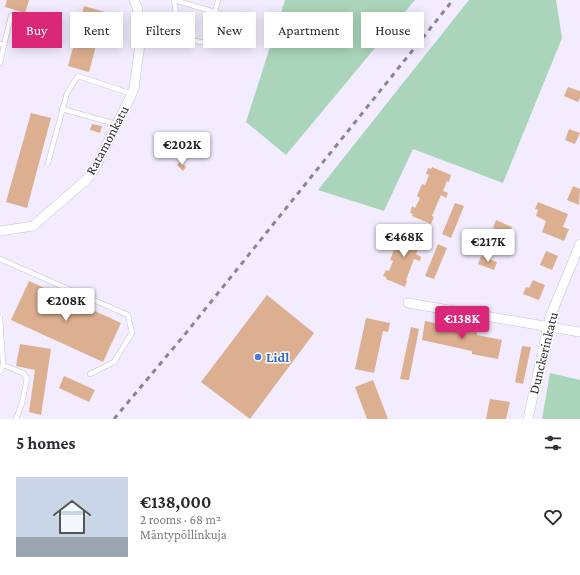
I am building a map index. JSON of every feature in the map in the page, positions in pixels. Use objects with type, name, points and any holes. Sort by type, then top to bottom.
[{"type":"street","name":"Ratamonkatu","points":[[0,231],[33,226],[86,180],[94,170],[132,94],[142,30],[137,2]]},
{"type":"street","name":"Dunckerinkatu","points":[[528,419],[550,317],[580,244]]},
{"type":"street","points":[[408,303],[580,332]]},
{"type":"lane","points":[[203,42],[183,37],[178,27],[174,0],[215,12],[218,0]]},
{"type":"lane","points":[[0,63],[2,44],[11,16]]},
{"type":"lane","points":[[48,163],[67,93],[78,76],[132,94]]},
{"type":"lane","points":[[62,109],[116,124]]},
{"type":"lane","points":[[0,259],[128,315],[132,333],[114,362],[90,374]]},
{"type":"lane","points":[[0,318],[3,365],[0,372]]},
{"type":"lane","points":[[3,365],[23,373],[27,378],[22,403],[16,419]]},
{"type":"green space","points":[[285,0],[415,0],[405,12],[361,12],[361,48],[375,48],[286,155],[246,122],[270,48],[353,48],[353,12],[281,12]]},
{"type":"green space","points":[[469,0],[556,0],[562,38],[503,183],[413,149],[384,211],[318,190]]},
{"type":"green space","points":[[550,373],[580,380],[580,419],[542,419]]},
{"type":"building","points":[[7,0],[29,0],[25,12],[5,7]]},
{"type":"building","points":[[84,6],[105,12],[82,12]]},
{"type":"building","points":[[73,48],[95,48],[89,72],[68,66]]},
{"type":"building","points":[[568,87],[580,91],[580,98],[578,102],[564,96]]},
{"type":"building","points":[[31,113],[51,118],[27,208],[6,202]]},
{"type":"building","points":[[92,124],[102,126],[100,133],[90,130]]},
{"type":"building","points":[[569,129],[580,133],[575,144],[565,140]]},
{"type":"building","points":[[180,162],[186,167],[183,171],[177,165]]},
{"type":"building","points":[[432,167],[451,175],[449,182],[447,181],[443,191],[448,193],[446,198],[441,195],[432,216],[434,217],[431,224],[412,216],[413,214],[410,213],[412,206],[415,208],[420,198],[417,196],[422,184],[425,185],[429,175],[426,174],[428,168],[431,169]]},
{"type":"building","points":[[573,186],[580,189],[579,205],[567,200]]},
{"type":"building","points":[[538,202],[568,214],[563,227],[569,229],[564,241],[542,232],[546,221],[536,216],[538,210],[535,209]]},
{"type":"building","points":[[455,203],[464,206],[451,238],[442,234]]},
{"type":"building","points":[[496,220],[512,227],[508,235],[493,228]]},
{"type":"building","points":[[402,231],[405,233],[406,231],[425,239],[422,245],[420,245],[416,254],[421,257],[420,261],[414,259],[405,287],[386,279],[386,277],[383,276],[386,270],[389,271],[393,261],[390,260],[395,247],[398,249],[402,239],[399,237]]},
{"type":"building","points":[[438,244],[447,248],[434,279],[425,276]]},
{"type":"building","points":[[546,251],[558,256],[552,270],[540,265]]},
{"type":"building","points":[[481,256],[497,262],[494,270],[478,264]]},
{"type":"building","points":[[533,280],[545,285],[539,300],[523,294],[526,287],[529,288]]},
{"type":"building","points":[[29,281],[121,323],[103,362],[11,320]]},
{"type":"building","name":"Lidl","points":[[267,295],[314,333],[250,419],[201,382]]},
{"type":"building","points":[[366,318],[390,323],[388,332],[383,331],[374,373],[355,369]]},
{"type":"building","points":[[425,321],[477,332],[477,335],[502,340],[498,359],[472,354],[472,351],[422,340]]},
{"type":"building","points":[[411,327],[419,329],[409,380],[400,379]]},
{"type":"building","points":[[20,344],[51,349],[41,415],[29,412],[35,370],[16,366]]},
{"type":"building","points":[[522,346],[531,347],[523,384],[515,382]]},
{"type":"building","points":[[64,376],[95,390],[89,402],[59,388]]},
{"type":"building","points":[[373,380],[388,419],[367,419],[355,387]]},
{"type":"building","points":[[490,399],[510,402],[506,419],[486,419]]},
{"type":"railway","points":[[114,419],[186,333],[453,0]]},
{"type":"place","name":"Lidl","points":[[258,357]]}]
